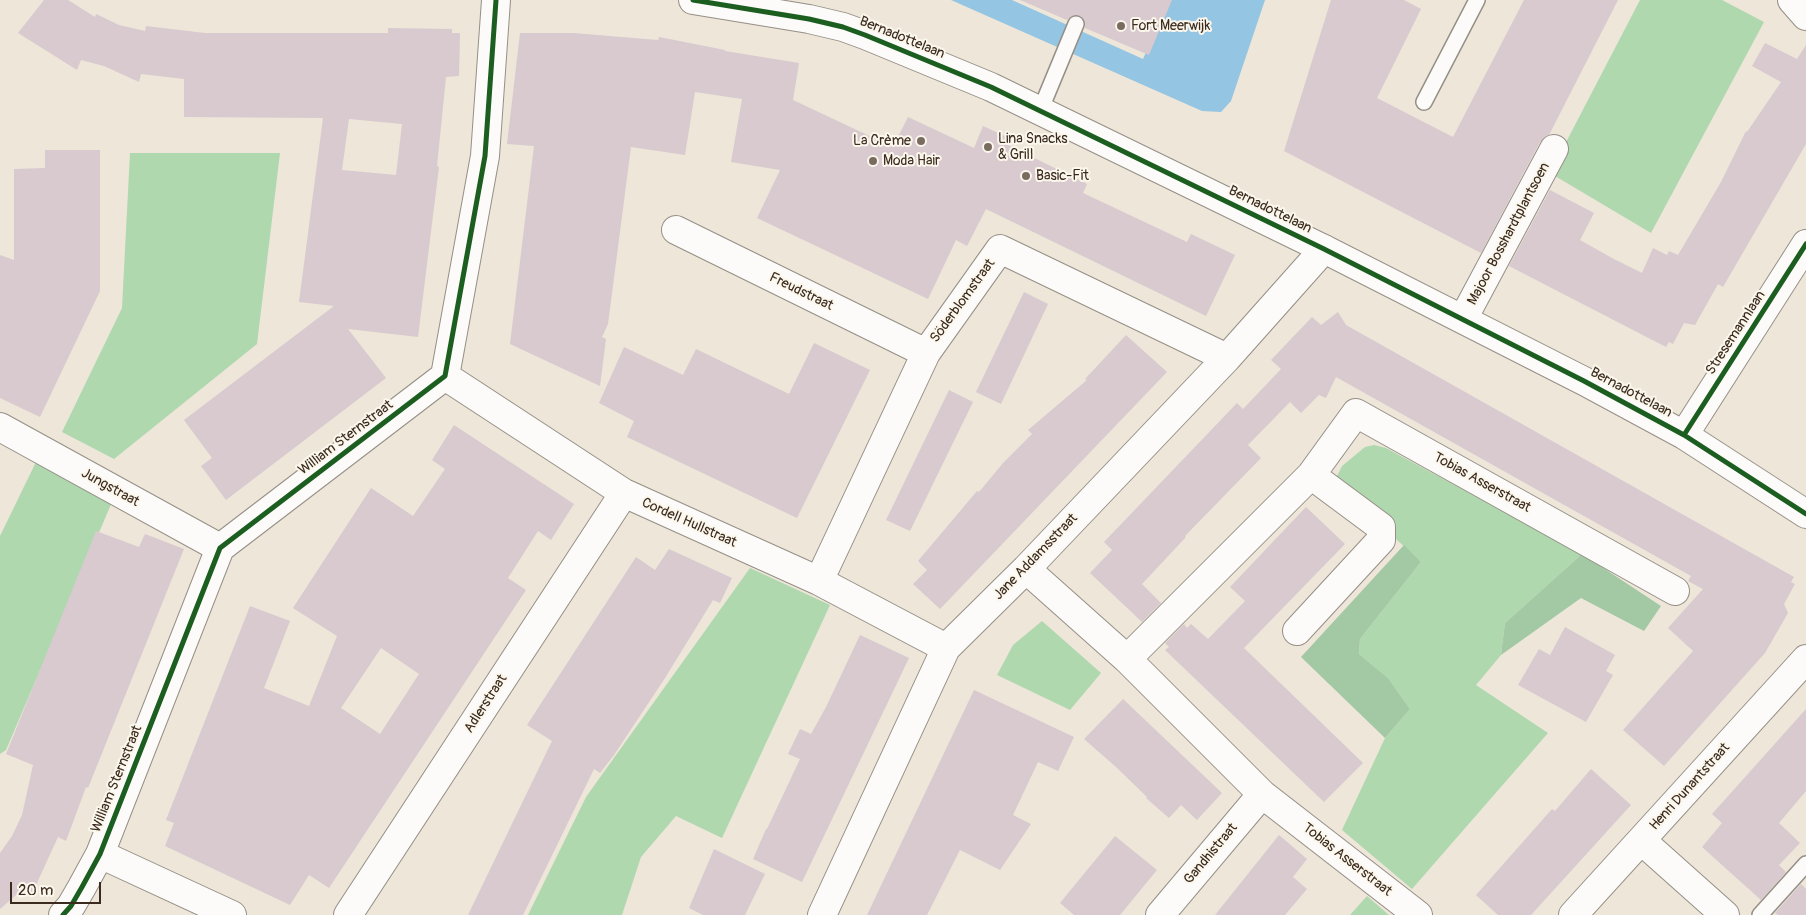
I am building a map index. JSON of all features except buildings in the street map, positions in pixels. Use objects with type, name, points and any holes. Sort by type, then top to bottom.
[{"type":"street","points":[[445,376],[485,156],[496,0]]},
{"type":"street","name":"Bernadottelaan","points":[[693,0],[809,19],[843,27],[991,87],[1324,249],[1463,319],[1684,435],[1806,514]]},
{"type":"street","points":[[1792,0],[1806,16]]},
{"type":"street","name":"Majoor Bosshardtplantsoen","points":[[1463,319],[1554,149]]},
{"type":"street","name":"Freudstraat","points":[[676,230],[926,353]]},
{"type":"street","name":"Stresemannlaan","points":[[1684,435],[1806,244]]},
{"type":"street","name":"Söderblomstraat","points":[[819,581],[926,353],[1000,249],[1227,358]]},
{"type":"street","name":"Jane Addamsstraat","points":[[822,915],[946,648],[1026,569],[1227,358],[1324,249]]},
{"type":"street","name":"Cordell Hullstraat","points":[[445,376],[624,493],[819,581],[946,648]]},
{"type":"street","name":"William Sternstraat","points":[[63,915],[71,906],[100,854],[220,548],[445,376]]},
{"type":"street","name":"Tobias Asserstraat","points":[[1127,659],[1311,475],[1356,413],[1675,591]]},
{"type":"street","name":"Jungstraat","points":[[0,427],[220,548]]},
{"type":"street","points":[[1297,631],[1381,540],[1382,527],[1311,475]]},
{"type":"street","name":"Adlerstraat","points":[[348,915],[624,493]]},
{"type":"street","name":"Tobias Asserstraat","points":[[1026,569],[1127,659],[1262,794],[1418,915]]},
{"type":"street","name":"Henri Dunantstraat","points":[[1573,915],[1806,659]]},
{"type":"street","name":"Gandhistraat","points":[[1160,915],[1262,794]]},
{"type":"street","points":[[1642,841],[1725,915]]},
{"type":"street","points":[[100,854],[232,915]]},
{"type":"lane","points":[[1424,102],[1477,0]]},
{"type":"lane","points":[[1040,111],[1076,24]]},
{"type":"lane","points":[[1760,915],[1806,864]]},
{"type":"green space","points":[[1640,0],[1722,0],[1764,22],[1651,233],[1550,173]]},
{"type":"green space","points":[[130,153],[280,153],[257,344],[114,459],[62,432],[122,308]]},
{"type":"green space","points":[[1374,445],[1386,448],[1582,554],[1505,623],[1501,655],[1476,685],[1548,733],[1412,889],[1342,830],[1385,738],[1410,709],[1388,678],[1359,654],[1360,639],[1421,562],[1336,484],[1336,478],[1342,466],[1365,447]]},
{"type":"green space","points":[[36,462],[112,502],[6,750],[0,754],[0,536]]},
{"type":"green space","points":[[1404,545],[1421,562],[1360,639],[1359,654],[1388,678],[1410,709],[1385,738],[1301,657]]},
{"type":"green space","points":[[1582,554],[1661,606],[1644,631],[1581,598],[1501,655],[1505,623]]},
{"type":"green space","points":[[750,568],[830,605],[722,838],[676,816],[641,857],[622,915],[528,915],[586,797]]},
{"type":"green space","points":[[1042,621],[1101,673],[1070,710],[997,675],[1013,645]]},
{"type":"green space","points":[[1367,896],[1389,915],[1350,915]]},
{"type":"water","points":[[951,0],[1012,0],[1143,59],[1169,0],[1265,0],[1231,101],[1221,112],[1202,111]]},
{"type":"cycle path","points":[[63,915],[71,906],[100,854],[220,548],[445,376],[485,156],[496,0]]},
{"type":"cycle path","points":[[693,0],[809,19],[843,27],[991,87],[1324,249],[1584,381],[1684,435],[1806,514]]},
{"type":"cycle path","points":[[1684,435],[1806,244]]},
{"type":"place","name":"Fort Meerwijk","points":[[1121,26]]},
{"type":"place","name":"La Crème","points":[[921,141]]},
{"type":"place","name":"Lina Snacks & Grill","points":[[988,147]]},
{"type":"place","name":"Moda Hair","points":[[873,161]]},
{"type":"place","name":"Basic-Fit","points":[[1026,176]]}]
